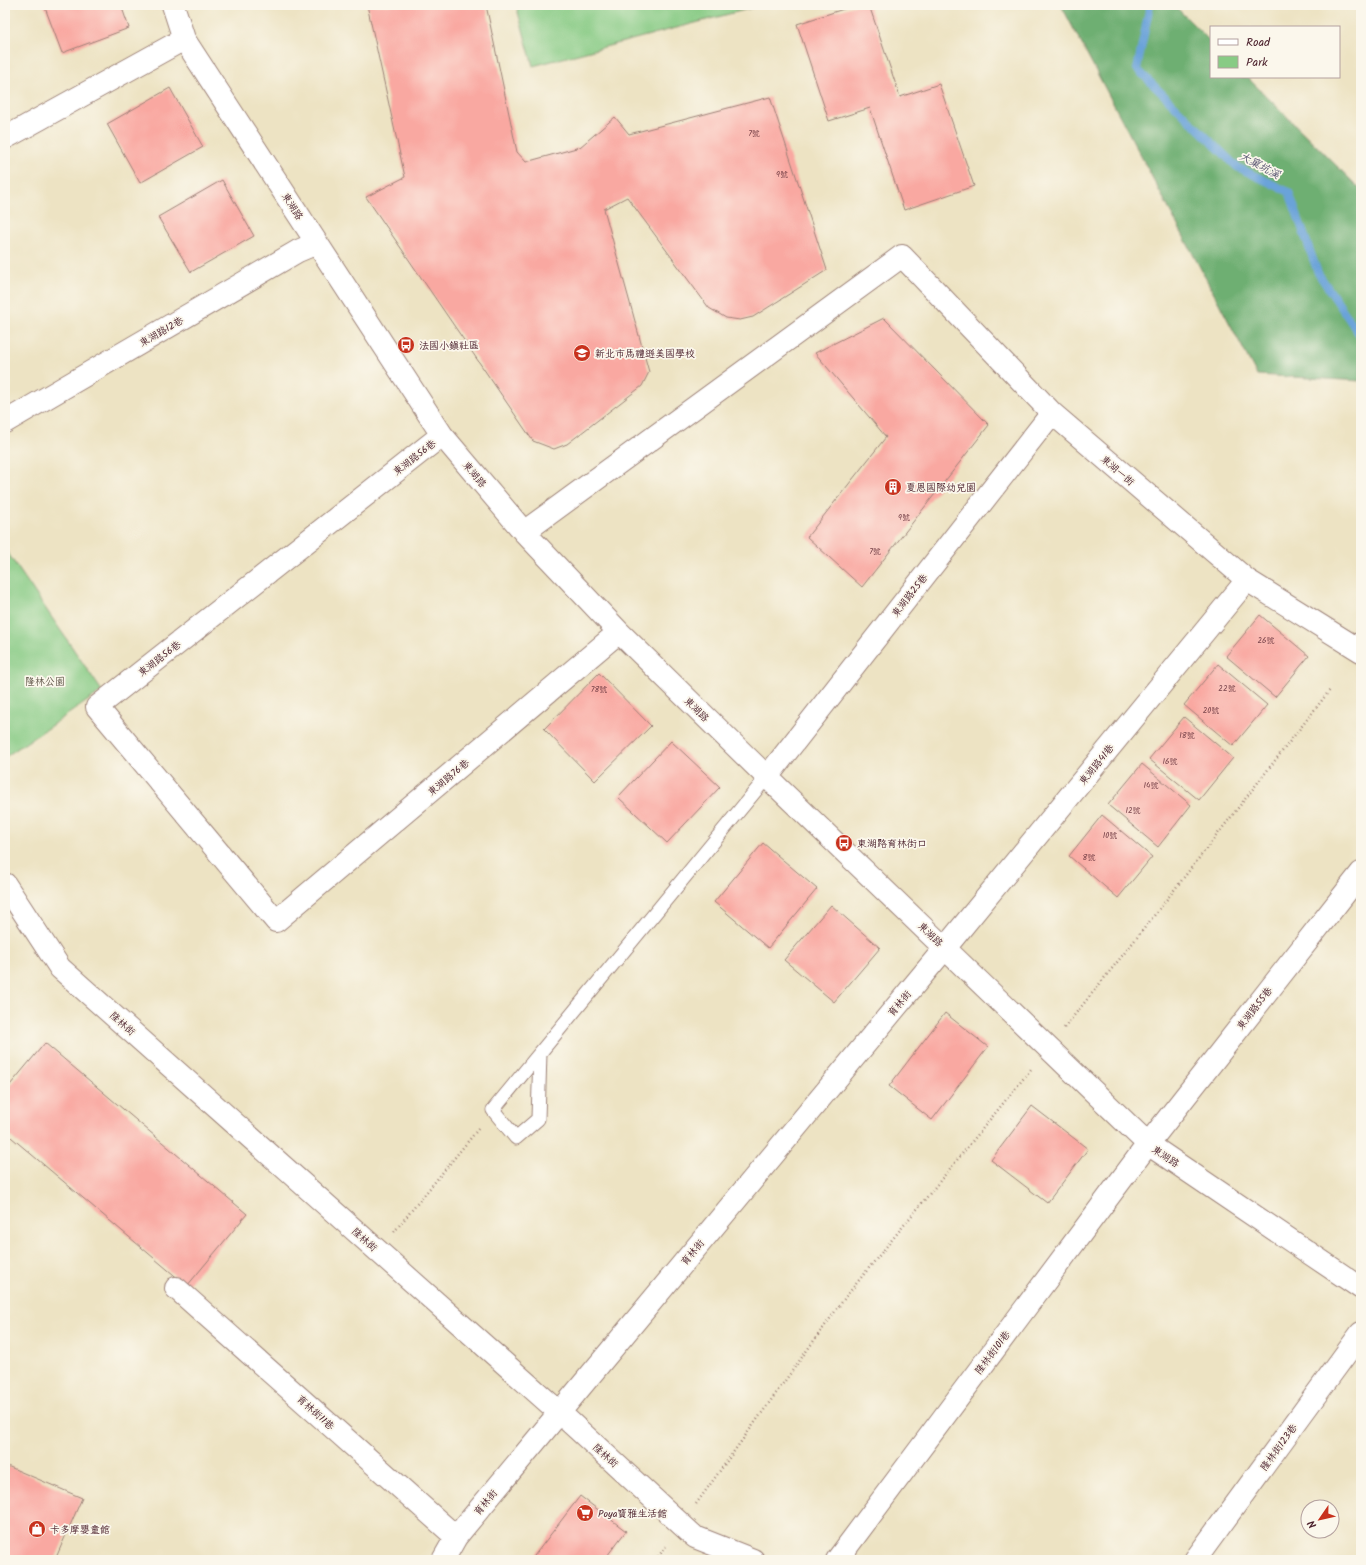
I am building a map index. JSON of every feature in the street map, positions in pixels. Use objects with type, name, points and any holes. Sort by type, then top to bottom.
[{"type":"street","name":"東湖路","points":[[173,5],[184,39],[442,435],[524,532],[619,632],[767,778],[1148,1144],[1361,1288]]},
{"type":"street","points":[[5,138],[184,39]]},
{"type":"street","name":"東湖路12巷","points":[[5,422],[298,251],[317,243]]},
{"type":"street","name":"東湖一街","points":[[524,532],[902,256],[1052,413],[1247,580],[1361,651]]},
{"type":"street","name":"東湖路25巷","points":[[767,778],[1052,413]]},
{"type":"street","name":"東湖路56巷","points":[[276,921],[97,707],[442,435]]},
{"type":"street","name":"東湖路41巷","points":[[945,948],[1247,580]]},
{"type":"street","name":"東湖路76巷","points":[[276,921],[619,632]]},
{"type":"street","name":"東湖路55巷","points":[[1148,1144],[1361,873]]},
{"type":"street","name":"隆林街","points":[[5,884],[60,968],[559,1412],[695,1537],[753,1560]]},
{"type":"street","name":"育林街","points":[[443,1560],[456,1537],[945,948]]},
{"type":"street","name":"隆林街101巷","points":[[837,1560],[1148,1144]]},
{"type":"street","name":"育林街11巷","points":[[176,1288],[456,1537]]},
{"type":"street","name":"隆林街123巷","points":[[1196,1560],[1361,1333]]},
{"type":"lane","points":[[540,1053],[538,1120],[516,1138],[493,1110],[540,1053],[767,778]]},
{"type":"path","points":[[656,1560],[847,1295],[1139,935],[1330,690]]},
{"type":"path","points":[[379,1251],[493,1110]]},
{"type":"green space","points":[[516,5],[763,5],[533,66]]},
{"type":"green space","points":[[1061,5],[1174,5],[1210,41],[1210,78],[1248,78],[1361,190],[1361,381],[1257,375]]},
{"type":"green space","name":"隆林公園","points":[[5,549],[102,691],[5,757]]},
{"type":"building","points":[[44,5],[121,5],[129,28],[62,53]]},
{"type":"building","points":[[367,5],[486,5],[517,152],[526,162],[580,147],[615,117],[629,134],[770,97],[827,270],[753,317],[740,320],[726,318],[709,308],[627,197],[604,209],[649,372],[642,386],[567,444],[554,449],[533,441],[366,197],[405,177]]},
{"type":"building","points":[[856,5],[869,5],[900,97],[939,84],[974,186],[904,210],[870,108],[829,121],[797,24]]},
{"type":"building","points":[[170,88],[203,147],[140,183],[107,124]]},
{"type":"building","points":[[222,180],[254,236],[191,272],[158,217]]},
{"type":"building","name":"夏恩國際幼兒園","points":[[884,318],[989,425],[862,587],[807,537],[886,437],[815,353]]},
{"type":"building","points":[[1260,615],[1309,656],[1275,697],[1226,656]]},
{"type":"building","points":[[1218,664],[1267,705],[1233,746],[1184,705]]},
{"type":"building","points":[[599,673],[651,726],[595,781],[544,729]]},
{"type":"building","points":[[1184,717],[1233,758],[1199,800],[1149,759]]},
{"type":"building","points":[[671,741],[720,787],[667,843],[618,797]]},
{"type":"building","points":[[1142,764],[1191,805],[1158,847],[1108,805]]},
{"type":"building","points":[[1102,815],[1152,857],[1118,898],[1069,856]]},
{"type":"building","points":[[763,843],[817,889],[768,948],[714,902]]},
{"type":"building","points":[[831,905],[880,948],[834,1002],[784,960]]},
{"type":"building","points":[[945,1013],[988,1047],[932,1120],[889,1086]]},
{"type":"building","points":[[45,1043],[247,1214],[187,1286],[5,1132],[5,1091]]},
{"type":"building","points":[[1032,1106],[1088,1149],[1047,1203],[991,1160]]},
{"type":"building","name":"卡多摩嬰童館","points":[[5,1465],[82,1498],[55,1560],[5,1560]]},
{"type":"building","name":"Poya寶雅生活館","points":[[580,1496],[626,1531],[607,1556],[612,1560],[531,1560]]},
{"type":"waterway","name":"大窠坑溪","points":[[1150,5],[1137,69],[1237,167],[1289,192],[1318,273],[1361,337]]},
{"type":"place","name":"法國小鎮社區","points":[[406,345]]},
{"type":"place","name":"新北市馬禮遜美國學校","points":[[582,353]]},
{"type":"place","name":"夏恩國際幼兒園","points":[[893,487]]},
{"type":"place","name":"東湖路育林街口","points":[[844,843]]},
{"type":"place","name":"Poya寶雅生活館","points":[[585,1513]]},
{"type":"place","name":"卡多摩嬰童館","points":[[37,1529]]}]
